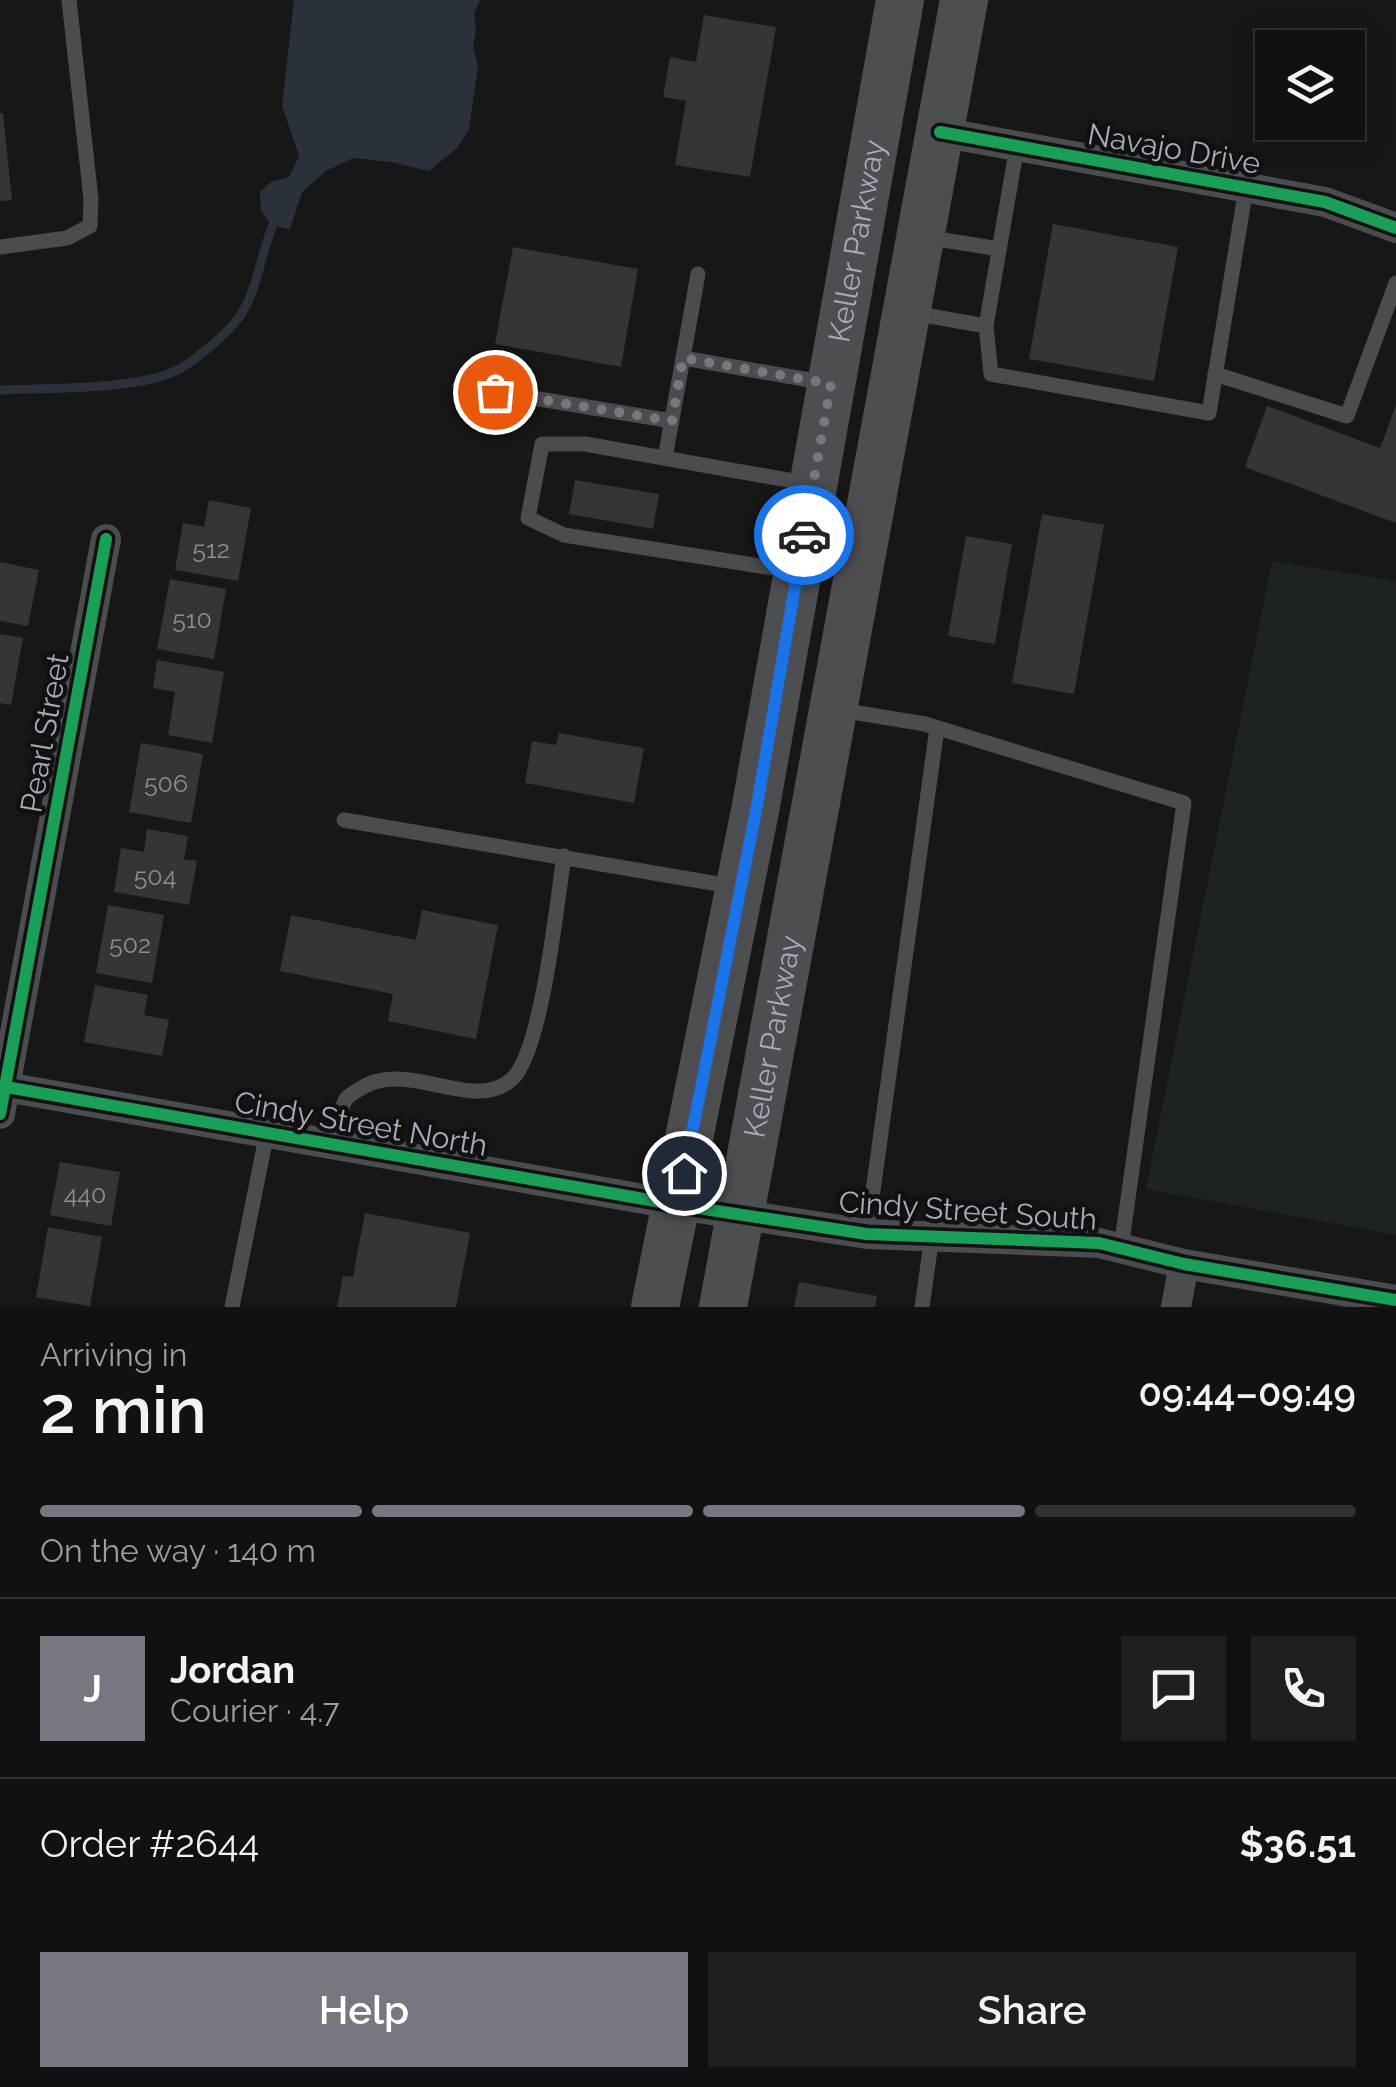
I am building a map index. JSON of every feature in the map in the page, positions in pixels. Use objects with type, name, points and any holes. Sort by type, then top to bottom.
[{"type":"main road","name":"Keller Parkway","points":[[723,1307],[711,1210],[740,888],[900,0]]},
{"type":"main road","name":"Keller Parkway","points":[[655,1307],[711,1210],[834,709],[964,0]]},
{"type":"street","name":"Navajo Drive","points":[[940,132],[1325,202],[1396,228]]},
{"type":"street","name":"Pearl Street","points":[[2,1096],[106,539]]},
{"type":"street","name":"Cindy Street North","points":[[2,1096],[267,1132],[711,1210]]},
{"type":"street","name":"Cindy Street South","points":[[711,1210],[867,1234],[1099,1243],[1184,1264],[1396,1300]]},
{"type":"street","points":[[1176,1307],[1184,1264]]},
{"type":"lane","points":[[0,246],[67,238],[90,226],[91,200],[69,0]]},
{"type":"lane","points":[[1017,146],[986,326],[992,374],[1208,413],[1246,188]]},
{"type":"lane","points":[[921,236],[999,250]]},
{"type":"lane","points":[[665,458],[698,274]]},
{"type":"lane","points":[[1216,374],[1347,416],[1396,283]]},
{"type":"lane","points":[[907,312],[986,326]]},
{"type":"lane","points":[[683,358],[831,384]]},
{"type":"lane","points":[[460,386],[672,421]]},
{"type":"lane","points":[[798,572],[564,535],[528,518],[542,444],[584,444],[814,485]]},
{"type":"lane","points":[[834,709],[937,728],[1184,803],[1121,1248]]},
{"type":"lane","points":[[867,1234],[937,728]]},
{"type":"lane","points":[[344,820],[740,888]]},
{"type":"lane","points":[[332,1144],[347,1098],[373,1080],[408,1077],[467,1090],[492,1091],[514,1078],[530,1047],[564,856]]},
{"type":"lane","points":[[232,1307],[267,1132]]},
{"type":"lane","points":[[922,1307],[932,1236]]},
{"type":"shaded area","points":[[294,0],[480,0],[474,13],[473,46],[478,66],[469,129],[457,148],[429,171],[353,158],[326,171],[302,192],[290,229],[272,226],[261,211],[260,192],[271,182],[289,177],[299,156],[282,106]]},
{"type":"shaded area","points":[[1272,561],[1396,581],[1396,1235],[1146,1189]]},
{"type":"building","points":[[704,15],[776,27],[750,177],[675,165],[686,101],[663,97],[670,57],[696,62]]},
{"type":"building","points":[[0,113],[12,200],[0,201]]},
{"type":"building","points":[[1053,224],[1178,247],[1154,381],[1029,359]]},
{"type":"building","points":[[513,247],[638,269],[621,367],[495,344]]},
{"type":"building","points":[[1396,405],[1396,523],[1245,467],[1267,406],[1380,448]]},
{"type":"building","points":[[575,480],[659,494],[653,529],[569,514]]},
{"type":"building","points":[[209,500],[251,508],[238,581],[175,570],[183,523],[204,527]]},
{"type":"building","points":[[1042,514],[1104,525],[1074,694],[1012,683]]},
{"type":"building","points":[[966,536],[1012,544],[995,644],[948,636]]},
{"type":"building","points":[[0,562],[39,570],[28,626],[0,621]]},
{"type":"building","points":[[170,579],[226,589],[214,659],[157,649]]},
{"type":"building","points":[[0,634],[23,638],[11,705],[0,703]]},
{"type":"building","points":[[157,660],[224,672],[212,743],[168,735],[175,692],[153,688]]},
{"type":"building","points":[[559,733],[644,748],[634,803],[525,783],[532,741],[556,745]]},
{"type":"building","points":[[141,743],[203,754],[191,823],[129,812]]},
{"type":"building","points":[[147,829],[188,836],[184,859],[197,861],[189,905],[114,892],[121,848],[144,852]]},
{"type":"building","points":[[108,905],[164,915],[152,983],[96,973]]},
{"type":"building","points":[[422,910],[498,925],[476,1039],[388,1021],[393,994],[280,971],[291,915],[416,940]]},
{"type":"building","points":[[95,985],[148,995],[144,1015],[169,1020],[162,1056],[84,1042]]},
{"type":"building","points":[[60,1162],[120,1172],[111,1226],[50,1215]]},
{"type":"building","points":[[365,1213],[470,1233],[456,1307],[337,1307],[343,1276],[353,1277]]},
{"type":"building","points":[[48,1227],[102,1237],[90,1306],[36,1297]]},
{"type":"building","points":[[799,1282],[877,1296],[875,1307],[794,1307]]},
{"type":"waterway","points":[[0,390],[133,383],[179,369],[220,338],[242,313],[276,218]]},
{"type":"cycle path","points":[[940,132],[1325,202],[1396,228]]},
{"type":"cycle path","points":[[0,1114],[106,539]]},
{"type":"cycle path","points":[[0,1086],[678,1205],[867,1234],[1099,1243],[1184,1264],[1396,1300]]},
{"type":"way so far","points":[[495,392],[672,421],[683,358],[831,384],[804,535]]},
{"type":"route","points":[[684,1173],[756,811],[804,535]]}]
